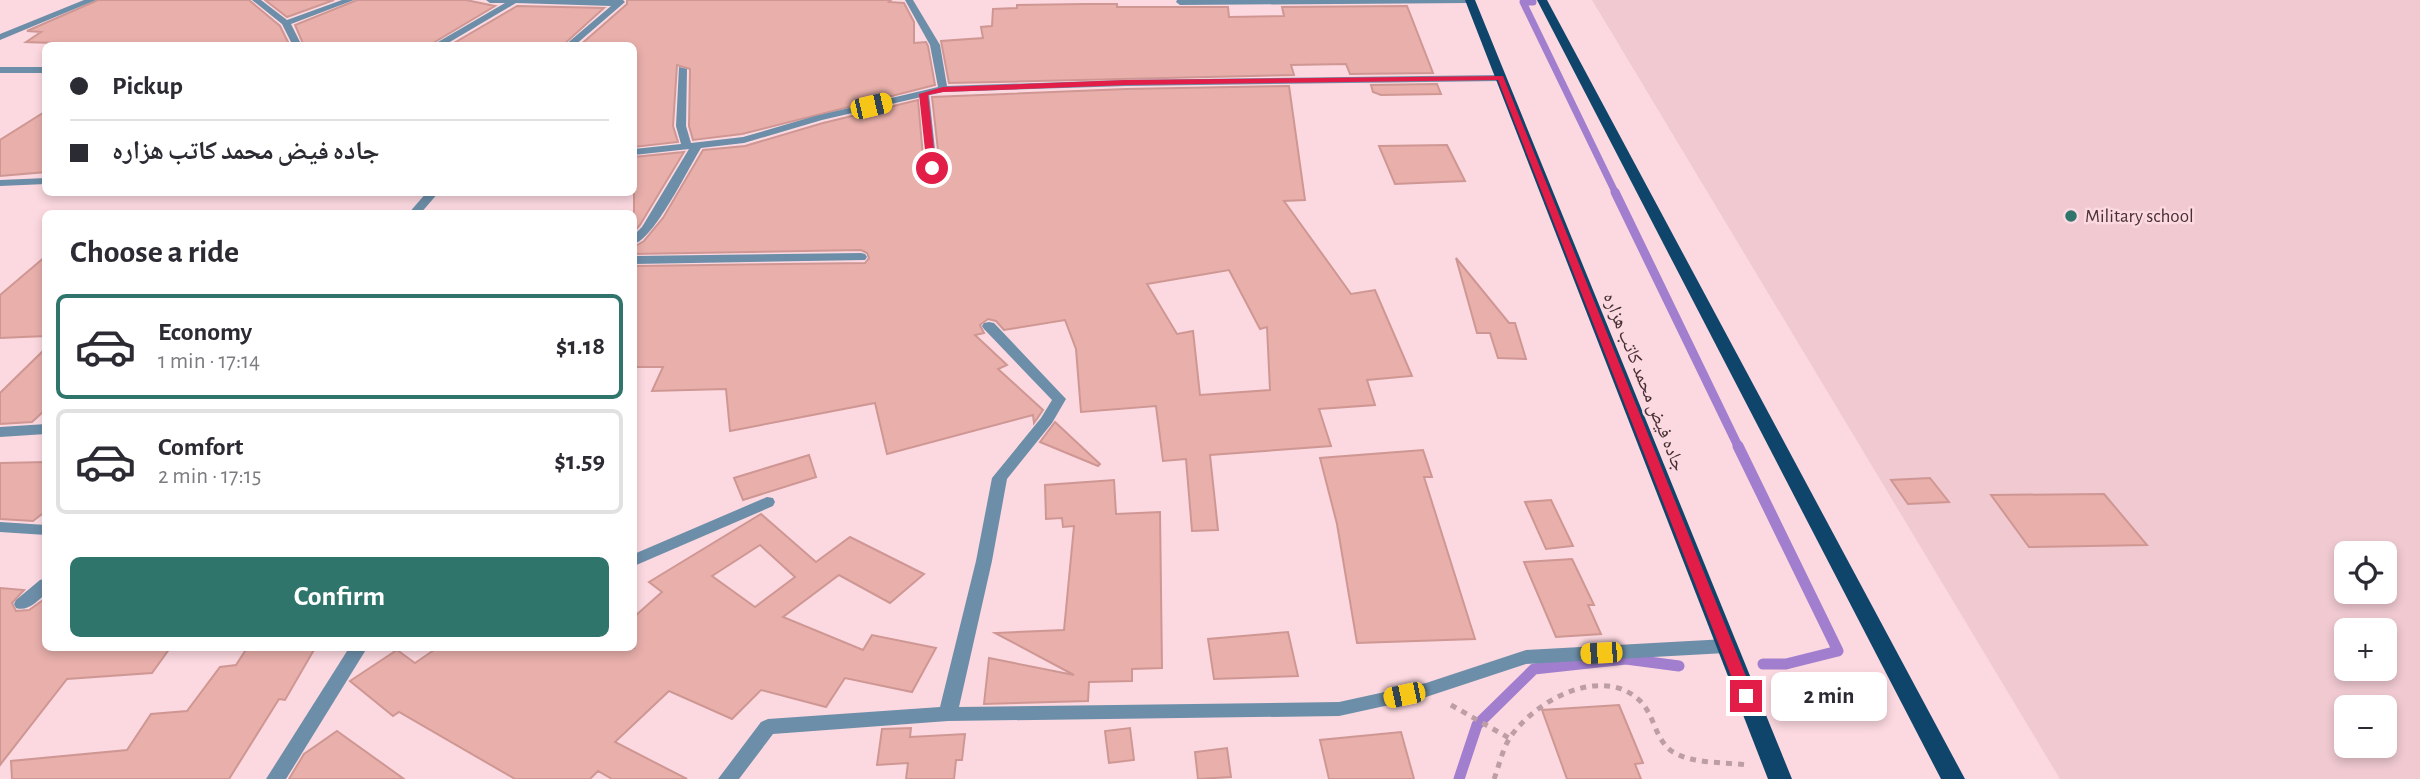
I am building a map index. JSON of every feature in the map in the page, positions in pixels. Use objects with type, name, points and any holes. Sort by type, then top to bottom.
[{"type":"main road","name":"جاده فیض محمد کاتب هزاره","points":[[1470,0],[1778,774]]},
{"type":"main road","points":[[1542,0],[1953,779]]},
{"type":"street","points":[[0,37],[92,0]]},
{"type":"street","points":[[256,0],[286,23],[296,42]]},
{"type":"street","points":[[286,23],[350,0]]},
{"type":"street","points":[[490,0],[621,2]]},
{"type":"street","points":[[909,0],[935,45],[943,89]]},
{"type":"street","points":[[1180,2],[1470,0]]},
{"type":"street","points":[[442,42],[514,1]]},
{"type":"street","points":[[573,42],[621,2]]},
{"type":"street","points":[[682,69],[681,126],[692,145]]},
{"type":"street","points":[[0,70],[42,70]]},
{"type":"street","points":[[637,152],[744,140],[943,89],[1126,83],[1501,78]]},
{"type":"street","points":[[923,94],[932,168]]},
{"type":"street","points":[[637,238],[647,229],[692,145]]},
{"type":"street","points":[[0,183],[42,181]]},
{"type":"street","points":[[417,210],[430,196]]},
{"type":"street","points":[[637,260],[861,257]]},
{"type":"street","points":[[948,714],[984,561],[1000,478],[1047,420],[1059,399],[989,326]]},
{"type":"street","points":[[0,432],[42,429]]},
{"type":"street","points":[[637,559],[767,502]]},
{"type":"street","points":[[0,527],[42,530]]},
{"type":"street","points":[[22,604],[42,587]]},
{"type":"street","points":[[728,779],[768,727],[948,714],[1339,709],[1426,690],[1526,657],[1726,646]]},
{"type":"street","points":[[276,779],[356,651]]},
{"type":"path","points":[[1494,779],[1506,736],[1532,712],[1558,694],[1602,685],[1627,691],[1640,701],[1656,736],[1676,754],[1778,774]]},
{"type":"path","points":[[1464,712],[1506,736]]},
{"type":"shaded area","name":"Military school","points":[[1592,0],[2420,0],[2420,779],[2060,779]]},
{"type":"building","points":[[98,0],[249,0],[280,26],[288,42],[26,42],[41,32],[27,31]]},
{"type":"building","points":[[265,0],[334,0],[287,17]]},
{"type":"building","points":[[357,0],[466,0],[495,6],[435,42],[302,42],[295,25]]},
{"type":"building","points":[[627,0],[891,0],[889,2],[904,3],[914,22],[914,43],[926,42],[928,46],[935,85],[742,134],[693,140],[689,126],[690,69],[677,65],[673,126],[678,142],[637,147],[637,42],[584,42],[627,4]]},
{"type":"building","points":[[1117,4],[1117,7],[1228,7],[1229,17],[1284,16],[1282,7],[1407,6],[1433,73],[1350,74],[1346,64],[1291,65],[1294,75],[949,83],[941,41],[983,38],[981,27],[992,26],[993,9],[1017,8],[1017,5]]},
{"type":"building","points":[[517,6],[604,8],[566,42],[456,42]]},
{"type":"building","points":[[1437,84],[1441,94],[1381,95],[1373,92],[1371,85]]},
{"type":"building","points":[[1289,86],[1305,200],[1284,201],[1351,294],[1375,290],[1412,376],[1367,380],[1375,405],[1319,409],[1331,446],[1210,455],[1218,530],[1192,531],[1186,459],[1163,461],[1156,406],[1081,412],[1076,349],[1065,320],[1004,330],[996,321],[988,319],[980,325],[984,333],[975,335],[1007,365],[998,369],[1043,410],[1034,423],[1033,415],[887,454],[875,403],[730,431],[726,389],[652,391],[663,367],[637,367],[637,266],[865,263],[869,258],[867,253],[861,250],[637,254],[637,245],[644,241],[663,218],[703,150],[745,146],[823,123],[918,100],[924,168],[933,173],[940,168],[932,97]],"holes":[[[1229,270],[1260,329],[1267,327],[1270,390],[1200,395],[1193,331],[1177,334],[1147,284]]]},
{"type":"building","points":[[42,114],[42,172],[0,176],[0,140]]},
{"type":"building","points":[[1447,145],[1465,181],[1395,184],[1379,146]]},
{"type":"building","points":[[684,152],[637,228],[634,196],[637,196],[637,157]]},
{"type":"building","points":[[1456,258],[1509,323],[1515,323],[1526,359],[1498,358],[1490,333],[1477,333]]},
{"type":"building","points":[[42,259],[42,336],[0,338],[0,295]]},
{"type":"building","points":[[42,352],[42,413],[32,422],[0,424],[0,393]]},
{"type":"building","points":[[1055,422],[1100,464],[1098,466],[1040,442]]},
{"type":"building","points":[[1423,450],[1432,477],[1424,477],[1475,639],[1357,643],[1337,524],[1320,458]]},
{"type":"building","points":[[809,455],[816,477],[743,500],[734,478]]},
{"type":"building","points":[[42,462],[42,514],[33,521],[0,519],[0,463]]},
{"type":"building","points":[[1930,478],[1949,502],[1908,504],[1891,480]]},
{"type":"building","points":[[1114,480],[1116,514],[1160,512],[1162,668],[1132,669],[1132,681],[1089,682],[1088,701],[984,704],[989,658],[1074,675],[995,633],[1064,630],[1074,526],[1063,527],[1062,518],[1046,519],[1045,485]]},
{"type":"building","points":[[2104,494],[2147,545],[2029,547],[1991,495]]},
{"type":"building","points":[[1551,500],[1573,546],[1546,549],[1525,502]]},
{"type":"building","points":[[761,514],[816,562],[850,537],[924,574],[890,603],[839,575],[783,617],[863,650],[872,635],[936,648],[912,692],[845,678],[826,707],[761,690],[732,719],[669,691],[615,742],[687,779],[612,779],[598,771],[590,779],[515,779],[399,712],[393,716],[350,681],[395,651],[415,663],[433,651],[637,651],[637,614],[662,592],[649,582]],"holes":[[[760,545],[795,577],[755,607],[712,576]]]},
{"type":"building","points":[[1572,559],[1594,605],[1588,605],[1601,634],[1556,637],[1524,562]]},
{"type":"building","points":[[0,588],[24,590],[12,603],[16,611],[29,610],[42,601],[42,651],[168,651],[152,673],[67,679],[0,765]]},
{"type":"building","points":[[1288,632],[1298,676],[1214,679],[1208,639]]},
{"type":"building","points":[[245,651],[313,651],[285,700],[279,699],[229,779],[12,779],[11,761],[127,750],[151,714],[187,711],[220,667],[236,665]]},
{"type":"building","points":[[1619,705],[1643,763],[1635,764],[1641,779],[1567,779],[1542,710]]},
{"type":"building","points":[[911,728],[910,737],[965,734],[962,760],[956,760],[954,779],[906,779],[908,763],[877,765],[882,729]]},
{"type":"building","points":[[1130,728],[1134,760],[1109,763],[1105,731]]},
{"type":"building","points":[[337,731],[404,779],[289,779],[304,754]]},
{"type":"building","points":[[1401,732],[1414,779],[1329,779],[1320,740]]},
{"type":"building","points":[[1227,748],[1231,777],[1198,779],[1195,752]]},
{"type":"waterway","points":[[1533,2],[1523,2],[1616,194]]},
{"type":"waterway","points":[[1615,192],[1739,448]]},
{"type":"waterway","points":[[1738,446],[1838,651],[1786,664],[1763,664]]},
{"type":"waterway","points":[[1459,779],[1477,725],[1534,669],[1626,659],[1679,666]]},
{"type":"place","name":"Military school","points":[[2071,216]]},
{"type":"route","points":[[932,168],[923,94],[943,89],[1126,83],[1501,78],[1746,696]]}]
